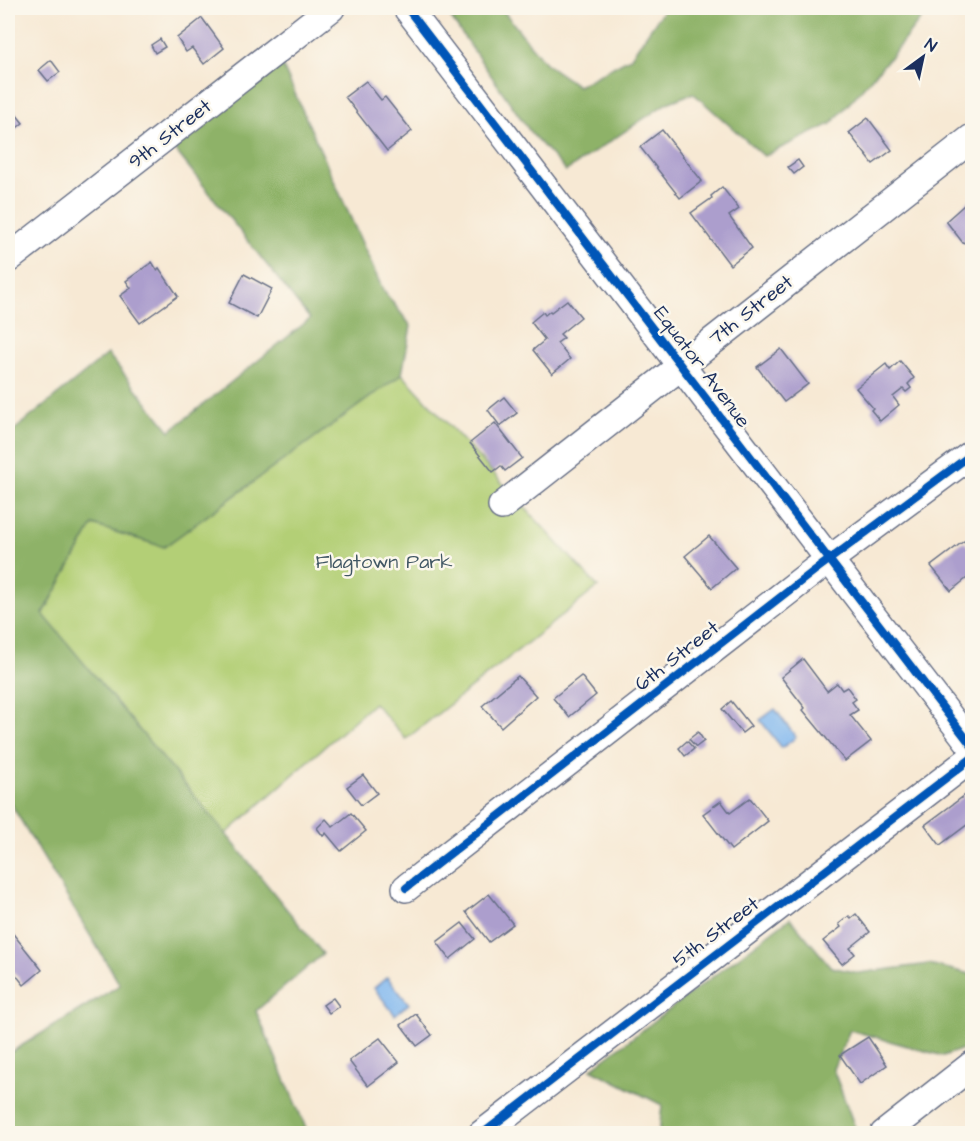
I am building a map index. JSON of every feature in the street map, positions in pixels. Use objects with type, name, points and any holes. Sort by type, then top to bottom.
[{"type":"street","name":"9th Street","points":[[8,259],[331,8]]},
{"type":"street","name":"Equator Avenue","points":[[407,8],[972,746]]},
{"type":"street","name":"7th Street","points":[[502,506],[972,138]]},
{"type":"street","name":"6th Street","points":[[406,888],[828,560],[972,454]]},
{"type":"street","name":"5th Street","points":[[482,1134],[972,758]]},
{"type":"street","points":[[884,1134],[972,1065]]},
{"type":"green space","points":[[444,8],[501,8],[545,63],[578,86],[630,58],[665,8],[929,8],[893,54],[831,124],[764,156],[693,93],[667,103],[566,171],[531,133]]},
{"type":"green space","points":[[276,51],[383,290],[411,326],[402,374],[164,547],[93,525],[43,614],[323,954],[256,1011],[308,1133],[215,1133],[205,1127],[202,1134],[8,1133],[8,1054],[120,985],[8,799],[8,435],[108,354],[170,431],[310,319],[168,141]]},
{"type":"green space","name":"Flagtown Park","points":[[402,374],[598,587],[406,739],[374,703],[226,834],[43,615],[93,525],[164,547]]},
{"type":"green space","points":[[790,918],[831,967],[859,973],[929,964],[970,974],[972,976],[972,1046],[943,1056],[850,1030],[833,1069],[856,1130],[851,1133],[659,1133],[662,1105],[591,1069]]},
{"type":"water","points":[[775,709],[796,737],[782,748],[760,720]]},
{"type":"water","points":[[387,977],[409,1004],[395,1015],[374,988]]},
{"type":"building","points":[[202,18],[224,48],[204,64],[192,48],[186,52],[177,38]]},
{"type":"building","points":[[160,39],[165,47],[155,53],[151,45]]},
{"type":"building","points":[[51,60],[60,72],[48,81],[39,70]]},
{"type":"building","points":[[366,81],[381,100],[385,97],[412,131],[387,151],[345,97]]},
{"type":"building","points":[[8,104],[23,123],[8,135]]},
{"type":"building","points":[[868,118],[892,150],[873,164],[849,133]]},
{"type":"building","points":[[662,130],[702,181],[680,198],[640,147]]},
{"type":"building","points":[[798,160],[803,167],[794,174],[788,167]]},
{"type":"building","points":[[722,187],[739,209],[729,216],[752,248],[730,265],[691,213],[712,198],[711,196]]},
{"type":"building","points":[[972,198],[972,236],[963,243],[946,221]]},
{"type":"building","points":[[152,262],[157,270],[159,268],[178,296],[140,323],[120,296],[131,288],[126,281]]},
{"type":"building","points":[[244,274],[272,289],[257,318],[229,303]]},
{"type":"building","points":[[567,300],[581,317],[560,334],[564,338],[557,343],[570,359],[552,374],[533,350],[545,340],[531,322],[543,312],[545,315],[551,312]]},
{"type":"building","points":[[781,349],[808,384],[784,402],[757,367]]},
{"type":"building","points":[[900,361],[914,378],[908,384],[911,388],[906,392],[903,389],[893,397],[899,405],[880,421],[871,410],[873,408],[856,388],[886,364],[890,370]]},
{"type":"building","points":[[504,397],[517,413],[500,426],[488,410]]},
{"type":"building","points":[[495,423],[522,458],[505,471],[501,466],[493,472],[470,443]]},
{"type":"building","points":[[709,536],[736,568],[712,588],[685,556]]},
{"type":"building","points":[[964,541],[972,551],[972,574],[951,591],[931,566]]},
{"type":"building","points":[[803,659],[827,691],[837,683],[842,690],[847,687],[856,699],[852,702],[858,710],[850,715],[871,741],[845,761],[803,710],[805,708],[781,677]]},
{"type":"building","points":[[518,676],[536,696],[501,727],[482,706]]},
{"type":"building","points":[[581,676],[596,695],[569,717],[553,698]]},
{"type":"building","points":[[731,701],[751,726],[742,733],[722,709]]},
{"type":"building","points":[[698,732],[704,741],[696,747],[689,739]]},
{"type":"building","points":[[687,741],[694,749],[685,756],[679,748]]},
{"type":"building","points":[[363,775],[377,793],[361,805],[347,787]]},
{"type":"building","points":[[972,790],[972,821],[940,845],[925,825]]},
{"type":"building","points":[[750,798],[768,821],[731,850],[703,814],[721,801],[730,813]]},
{"type":"building","points":[[351,813],[366,831],[341,851],[326,833],[323,836],[317,828],[326,819],[333,827]]},
{"type":"building","points":[[489,894],[513,924],[489,942],[466,912]]},
{"type":"building","points":[[856,914],[870,932],[850,948],[855,954],[842,964],[823,941],[841,927],[839,924],[849,916],[851,918]]},
{"type":"building","points":[[462,923],[475,939],[450,959],[437,942]]},
{"type":"building","points":[[10,930],[42,970],[24,985],[8,965],[8,932]]},
{"type":"building","points":[[333,998],[339,1006],[329,1013],[323,1005]]},
{"type":"building","points":[[416,1014],[432,1035],[417,1046],[401,1025]]},
{"type":"building","points":[[868,1037],[887,1065],[860,1084],[840,1055]]},
{"type":"building","points":[[380,1038],[399,1062],[368,1086],[349,1061]]},
{"type":"cycle path","points":[[407,8],[972,746]]},
{"type":"cycle path","points":[[406,888],[814,571],[972,454]]},
{"type":"cycle path","points":[[482,1134],[972,758]]}]
